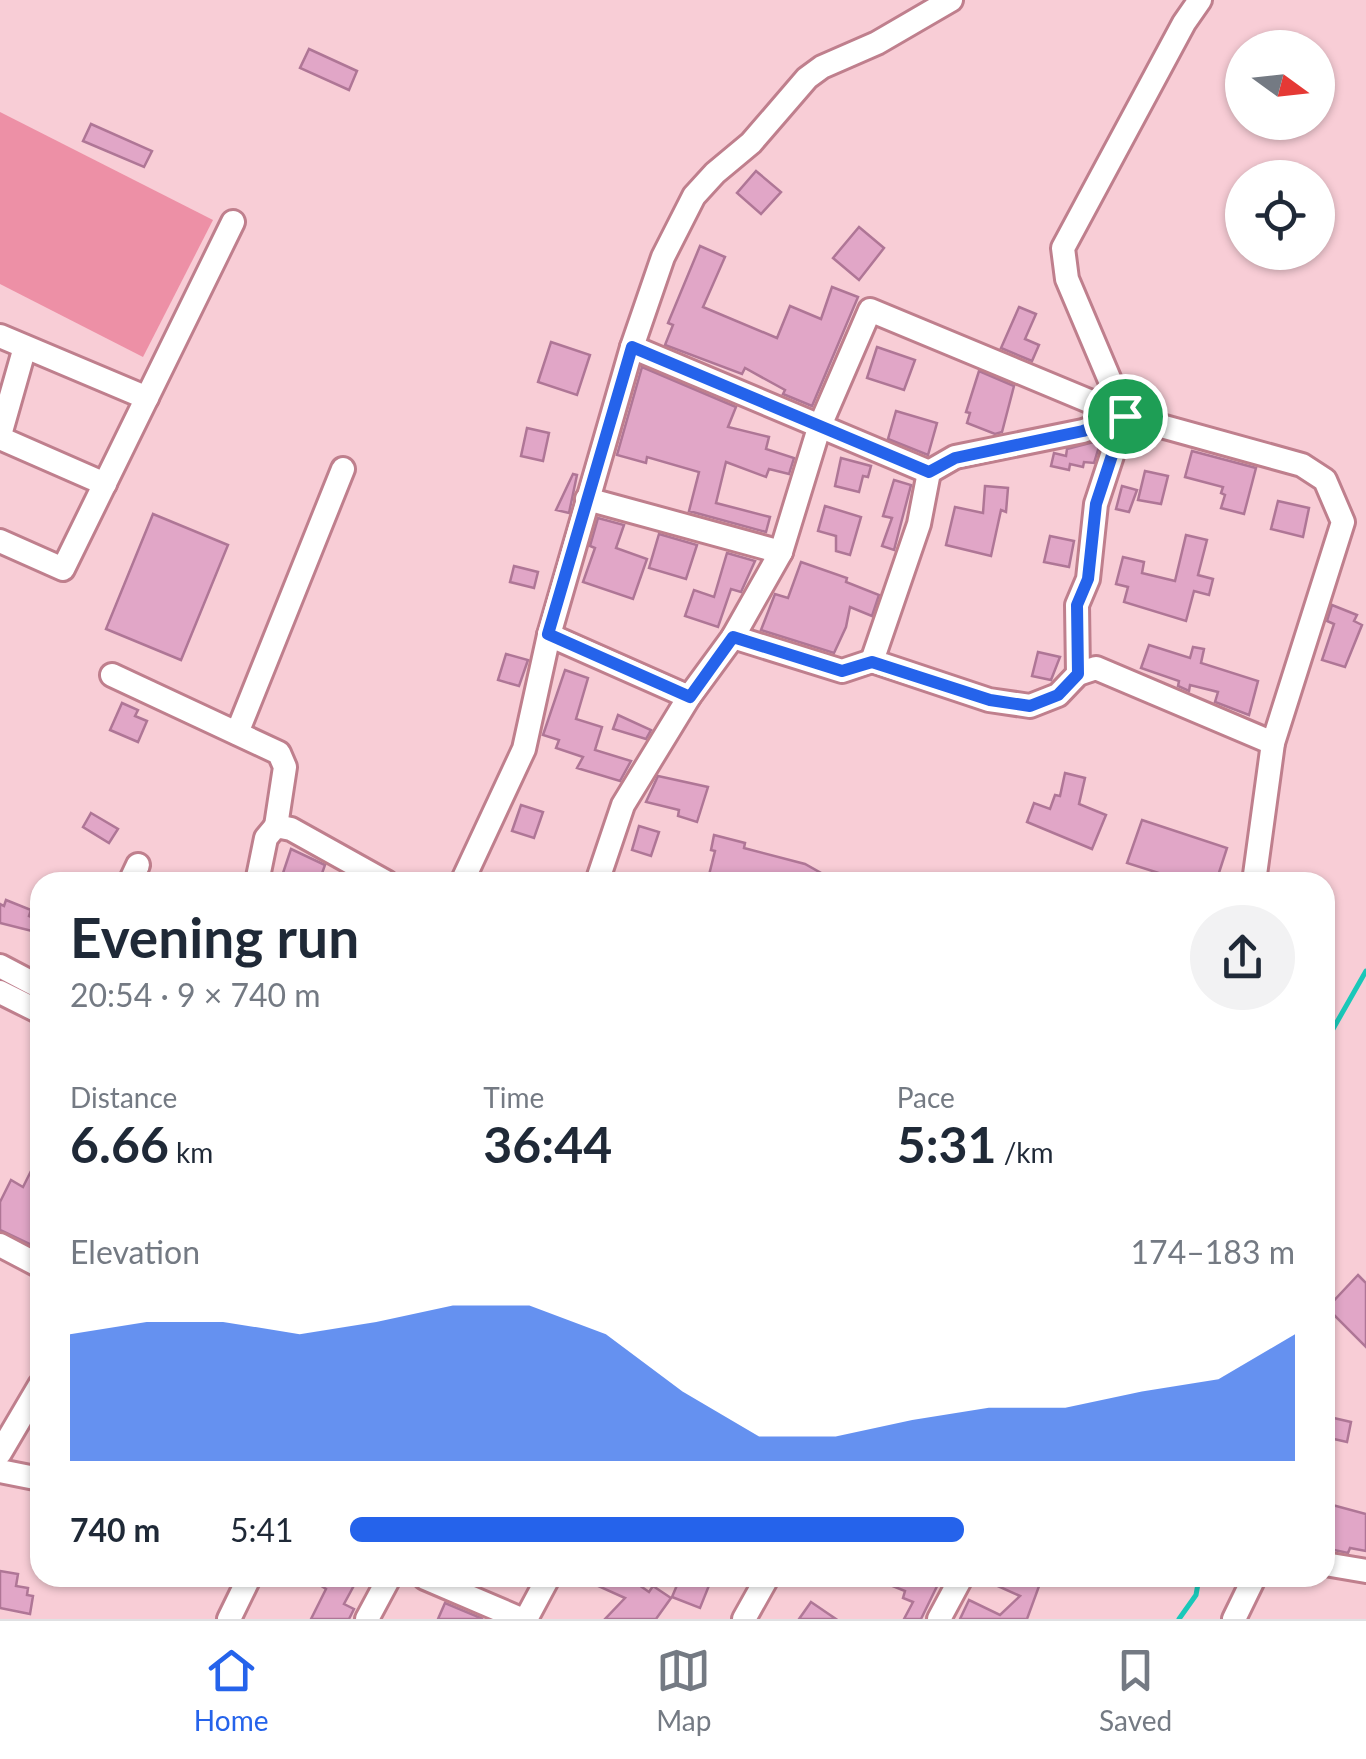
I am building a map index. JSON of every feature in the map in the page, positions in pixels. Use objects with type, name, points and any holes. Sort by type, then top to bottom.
[{"type":"street","points":[[467,872],[524,749],[548,634],[632,347],[663,257],[694,196],[752,143],[807,78],[950,0]]},
{"type":"street","points":[[1174,0],[1184,23]]},
{"type":"street","points":[[1078,674],[1077,605],[1088,579],[1096,504],[1125,416],[1067,280],[1063,248],[1200,0]]},
{"type":"street","points":[[0,541],[63,569],[233,222]]},
{"type":"street","points":[[600,872],[623,805],[690,697],[733,637],[781,552],[819,428],[870,310],[1125,416],[1302,466],[1325,480],[1355,523],[1273,743],[1255,872]]},
{"type":"street","points":[[0,336],[147,398]]},
{"type":"street","points":[[25,346],[0,436],[105,484]]},
{"type":"street","points":[[632,347],[929,472]]},
{"type":"street","points":[[929,472],[955,458],[1083,431],[1125,416]]},
{"type":"street","points":[[237,733],[343,469]]},
{"type":"street","points":[[872,662],[920,524],[929,472]]},
{"type":"street","points":[[587,499],[781,552]]},
{"type":"street","points":[[548,634],[690,697]]},
{"type":"street","points":[[733,637],[842,671],[872,662],[990,700],[1030,706],[1058,695],[1078,674],[1096,668],[1273,743]]},
{"type":"street","points":[[112,675],[280,753],[285,767],[276,826],[266,838],[259,872]]},
{"type":"street","points":[[276,826],[291,830],[368,872]]},
{"type":"street","points":[[0,966],[30,982]]},
{"type":"street","points":[[0,992],[30,1007]]},
{"type":"street","points":[[0,1245],[30,1261]]},
{"type":"street","points":[[0,1453],[30,1402]]},
{"type":"street","points":[[0,1471],[30,1477]]},
{"type":"street","points":[[1335,1566],[1366,1571]]},
{"type":"street","points":[[228,1619],[244,1587]]},
{"type":"street","points":[[367,1619],[384,1587]]},
{"type":"street","points":[[447,1587],[524,1619],[543,1587]]},
{"type":"street","points":[[744,1619],[762,1587]]},
{"type":"street","points":[[939,1619],[956,1587]]},
{"type":"street","points":[[1234,1619],[1250,1587]]},
{"type":"shaded area","points":[[0,112],[213,220],[143,357],[0,284]]},
{"type":"building","points":[[309,49],[357,71],[349,90],[300,68]]},
{"type":"building","points":[[91,124],[152,151],[144,167],[83,141]]},
{"type":"building","points":[[756,171],[781,192],[761,214],[737,193]]},
{"type":"building","points":[[859,227],[884,248],[859,280],[833,258]]},
{"type":"building","points":[[700,246],[725,257],[703,307],[777,338],[790,306],[821,319],[832,287],[858,297],[812,406],[783,394],[785,390],[745,368],[742,374],[665,345],[673,325],[668,323]]},
{"type":"building","points":[[1019,307],[1036,314],[1025,339],[1039,345],[1032,361],[1001,348]]},
{"type":"building","points":[[551,342],[590,355],[577,395],[538,382]]},
{"type":"building","points":[[877,347],[915,360],[904,390],[867,378]]},
{"type":"building","points":[[642,367],[736,407],[728,427],[769,437],[766,449],[794,458],[789,474],[769,469],[766,477],[726,462],[716,503],[770,517],[766,532],[689,511],[699,472],[647,457],[646,463],[617,455]]},
{"type":"building","points":[[979,371],[1014,386],[1002,432],[995,434],[967,423],[970,413],[966,412]]},
{"type":"building","points":[[896,411],[937,423],[928,455],[888,439]]},
{"type":"building","points":[[527,428],[549,433],[543,461],[521,456]]},
{"type":"building","points":[[1101,440],[1094,463],[1084,462],[1083,467],[1070,464],[1069,470],[1051,466],[1054,453],[1066,456],[1067,449]]},
{"type":"building","points":[[1192,451],[1256,468],[1244,514],[1221,508],[1223,487],[1185,477]]},
{"type":"building","points":[[841,458],[871,466],[868,477],[863,476],[859,492],[835,486]]},
{"type":"building","points":[[1145,471],[1168,476],[1161,504],[1138,500]]},
{"type":"building","points":[[573,474],[577,475],[569,513],[556,510]]},
{"type":"building","points":[[894,480],[911,485],[894,550],[882,546],[892,518],[883,516]]},
{"type":"building","points":[[985,486],[1008,488],[1006,512],[1001,510],[991,556],[946,545],[955,507],[983,513]]},
{"type":"building","points":[[1122,486],[1137,490],[1129,512],[1116,509]]},
{"type":"building","points":[[1278,501],[1309,508],[1303,537],[1271,529]]},
{"type":"building","points":[[825,506],[861,517],[850,555],[836,551],[836,536],[818,531]]},
{"type":"building","points":[[153,514],[228,545],[181,660],[106,629]]},
{"type":"building","points":[[598,518],[624,525],[616,548],[647,559],[633,599],[583,582],[595,548],[590,546]]},
{"type":"building","points":[[659,534],[697,545],[686,579],[649,568]]},
{"type":"building","points":[[1186,535],[1207,540],[1198,575],[1213,579],[1209,595],[1194,591],[1186,621],[1124,602],[1128,587],[1116,584],[1123,557],[1144,562],[1142,573],[1175,581]]},
{"type":"building","points":[[1050,536],[1074,541],[1069,567],[1044,562]]},
{"type":"building","points":[[727,553],[755,561],[741,592],[731,589],[718,627],[685,616],[694,590],[714,597]]},
{"type":"building","points":[[801,562],[847,578],[846,582],[879,595],[872,616],[850,607],[834,653],[761,630],[775,594],[788,598]]},
{"type":"building","points":[[514,566],[538,572],[534,588],[510,582]]},
{"type":"building","points":[[1332,605],[1357,615],[1354,621],[1362,625],[1345,667],[1322,660],[1334,624],[1327,621]]},
{"type":"building","points":[[1149,645],[1190,658],[1193,647],[1204,649],[1201,663],[1258,681],[1249,715],[1215,702],[1218,692],[1190,685],[1189,691],[1178,686],[1179,681],[1141,668]]},
{"type":"building","points":[[1038,652],[1060,657],[1051,680],[1032,676]]},
{"type":"building","points":[[506,654],[528,660],[519,686],[498,680]]},
{"type":"building","points":[[565,670],[588,678],[576,719],[602,727],[595,750],[631,761],[620,781],[577,768],[583,757],[556,748],[559,740],[543,735]]},
{"type":"building","points":[[122,703],[138,710],[135,716],[147,721],[138,742],[110,730]]},
{"type":"building","points":[[618,715],[651,730],[646,739],[613,729]]},
{"type":"building","points":[[1065,773],[1085,778],[1079,804],[1106,815],[1092,849],[1027,822],[1034,803],[1050,809],[1055,795],[1060,796]]},
{"type":"building","points":[[658,776],[708,787],[697,822],[678,816],[679,810],[646,802]]},
{"type":"building","points":[[521,805],[543,812],[534,838],[512,831]]},
{"type":"building","points":[[91,813],[118,829],[109,843],[83,827]]},
{"type":"building","points":[[1142,820],[1227,848],[1219,872],[1155,872],[1127,863]]},
{"type":"building","points":[[639,826],[659,832],[651,856],[632,850]]},
{"type":"building","points":[[714,835],[819,872],[710,872],[715,851],[711,850]]},
{"type":"building","points":[[291,849],[325,865],[323,872],[283,872]]},
{"type":"building","points":[[6,900],[30,910],[30,930],[0,923],[0,904],[4,906]]},
{"type":"building","points":[[30,1173],[30,1244],[0,1230],[0,1202],[11,1180],[23,1187]]},
{"type":"building","points":[[1358,1275],[1366,1283],[1366,1347],[1335,1316],[1335,1299]]},
{"type":"building","points":[[1335,1418],[1351,1422],[1347,1442],[1335,1439]]},
{"type":"building","points":[[1335,1506],[1366,1514],[1366,1551],[1350,1548],[1348,1553],[1335,1550]]},
{"type":"building","points":[[0,1571],[18,1574],[16,1586],[28,1588],[27,1595],[33,1596],[30,1614],[0,1608]]},
{"type":"building","points":[[323,1587],[353,1587],[344,1604],[354,1609],[349,1619],[311,1619],[326,1589]]},
{"type":"building","points":[[600,1587],[642,1587],[649,1592],[654,1587],[671,1598],[656,1619],[605,1619],[625,1598]]},
{"type":"building","points":[[676,1587],[708,1587],[700,1608],[672,1597]]},
{"type":"building","points":[[895,1587],[937,1587],[921,1619],[904,1619],[913,1602],[903,1598],[905,1591]]},
{"type":"building","points":[[1000,1587],[1039,1587],[1027,1619],[960,1619],[969,1600],[1000,1615],[1020,1596]]},
{"type":"building","points":[[811,1602],[836,1619],[799,1619]]},
{"type":"building","points":[[445,1603],[483,1619],[438,1619]]},
{"type":"waterway","points":[[1335,1025],[1366,971]]},
{"type":"waterway","points":[[1179,1619],[1197,1587]]},
{"type":"route","points":[[632,347],[929,472],[955,458],[1083,431],[1125,416],[1096,504],[1088,579],[1077,605],[1078,674],[1058,695],[1030,706],[990,700],[872,662],[842,671],[733,637],[690,697],[548,634],[632,347]]}]
